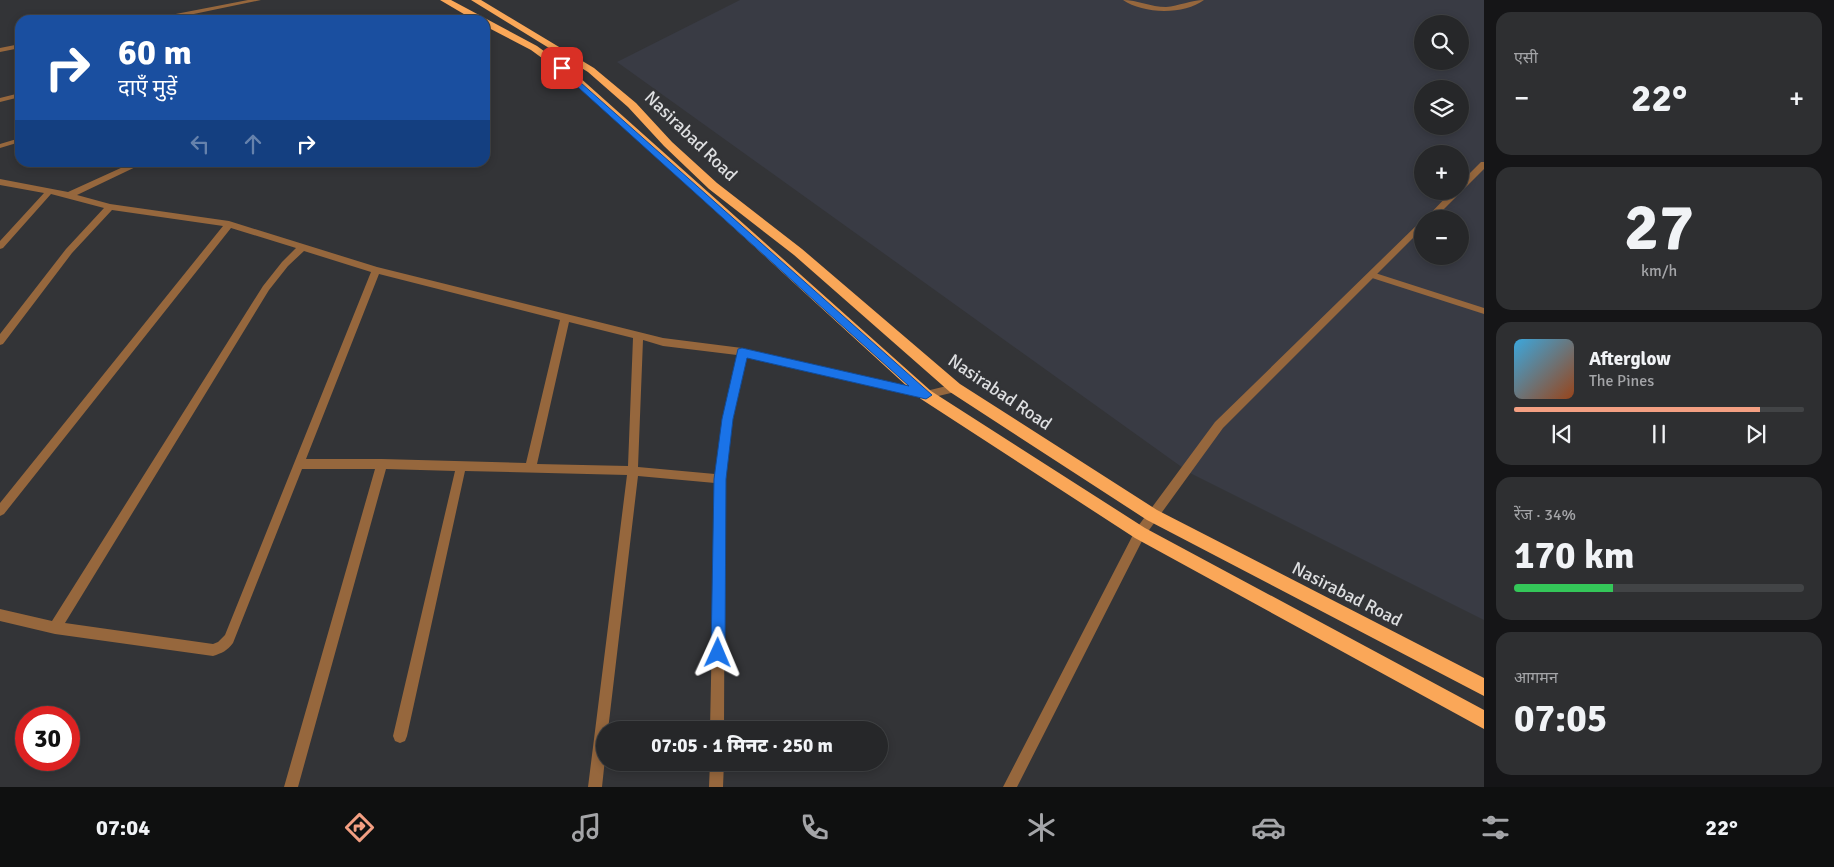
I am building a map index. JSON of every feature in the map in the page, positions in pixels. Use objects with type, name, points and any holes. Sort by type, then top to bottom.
[{"type":"highway","name":"Nasirabad Road","points":[[444,0],[470,15]]},
{"type":"highway","name":"Nasirabad Road","points":[[475,0],[591,70],[632,105],[668,144],[713,186],[798,252],[955,388],[1152,515],[1484,687]]},
{"type":"highway","name":"Nasirabad Road","points":[[490,26],[534,48],[575,78],[926,395],[1140,533],[1484,720]]},
{"type":"highway","points":[[575,78],[591,70]]},
{"type":"street","points":[[181,15],[258,0]]},
{"type":"street","points":[[1126,0],[1139,6],[1167,10],[1201,0]]},
{"type":"street","points":[[0,50],[15,47]]},
{"type":"street","points":[[0,100],[15,96]]},
{"type":"street","points":[[0,146],[15,142]]},
{"type":"street","points":[[1469,179],[1484,164]]},
{"type":"street","points":[[69,196],[131,167]]},
{"type":"street","points":[[0,182],[69,196],[110,207],[229,224],[376,270],[663,342],[742,352],[926,395],[955,388]]},
{"type":"street","points":[[0,246],[49,192]]},
{"type":"street","points":[[1438,210],[1448,200]]},
{"type":"street","points":[[0,341],[70,251],[110,207]]},
{"type":"street","points":[[0,511],[229,224]]},
{"type":"street","points":[[1010,787],[1140,533],[1152,515],[1219,425],[1414,233]]},
{"type":"street","points":[[55,628],[266,288],[285,264],[303,247]]},
{"type":"street","points":[[0,615],[55,628],[213,650],[222,647],[229,639],[376,270]]},
{"type":"street","points":[[1372,275],[1484,311]]},
{"type":"street","points":[[530,469],[565,317]]},
{"type":"street","points":[[594,787],[633,471],[638,335]]},
{"type":"street","points":[[717,721],[720,479],[728,419],[742,352]]},
{"type":"street","points":[[300,464],[382,464],[633,471],[720,479]]},
{"type":"street","points":[[291,787],[382,464]]},
{"type":"street","points":[[400,736],[461,466]]},
{"type":"street","points":[[716,787],[717,771]]},
{"type":"shaded area","points":[[740,0],[1484,0],[1484,620],[1190,473],[617,62]]},
{"type":"route","points":[[562,68],[926,395],[742,352],[728,419],[720,479],[718,653]]}]
